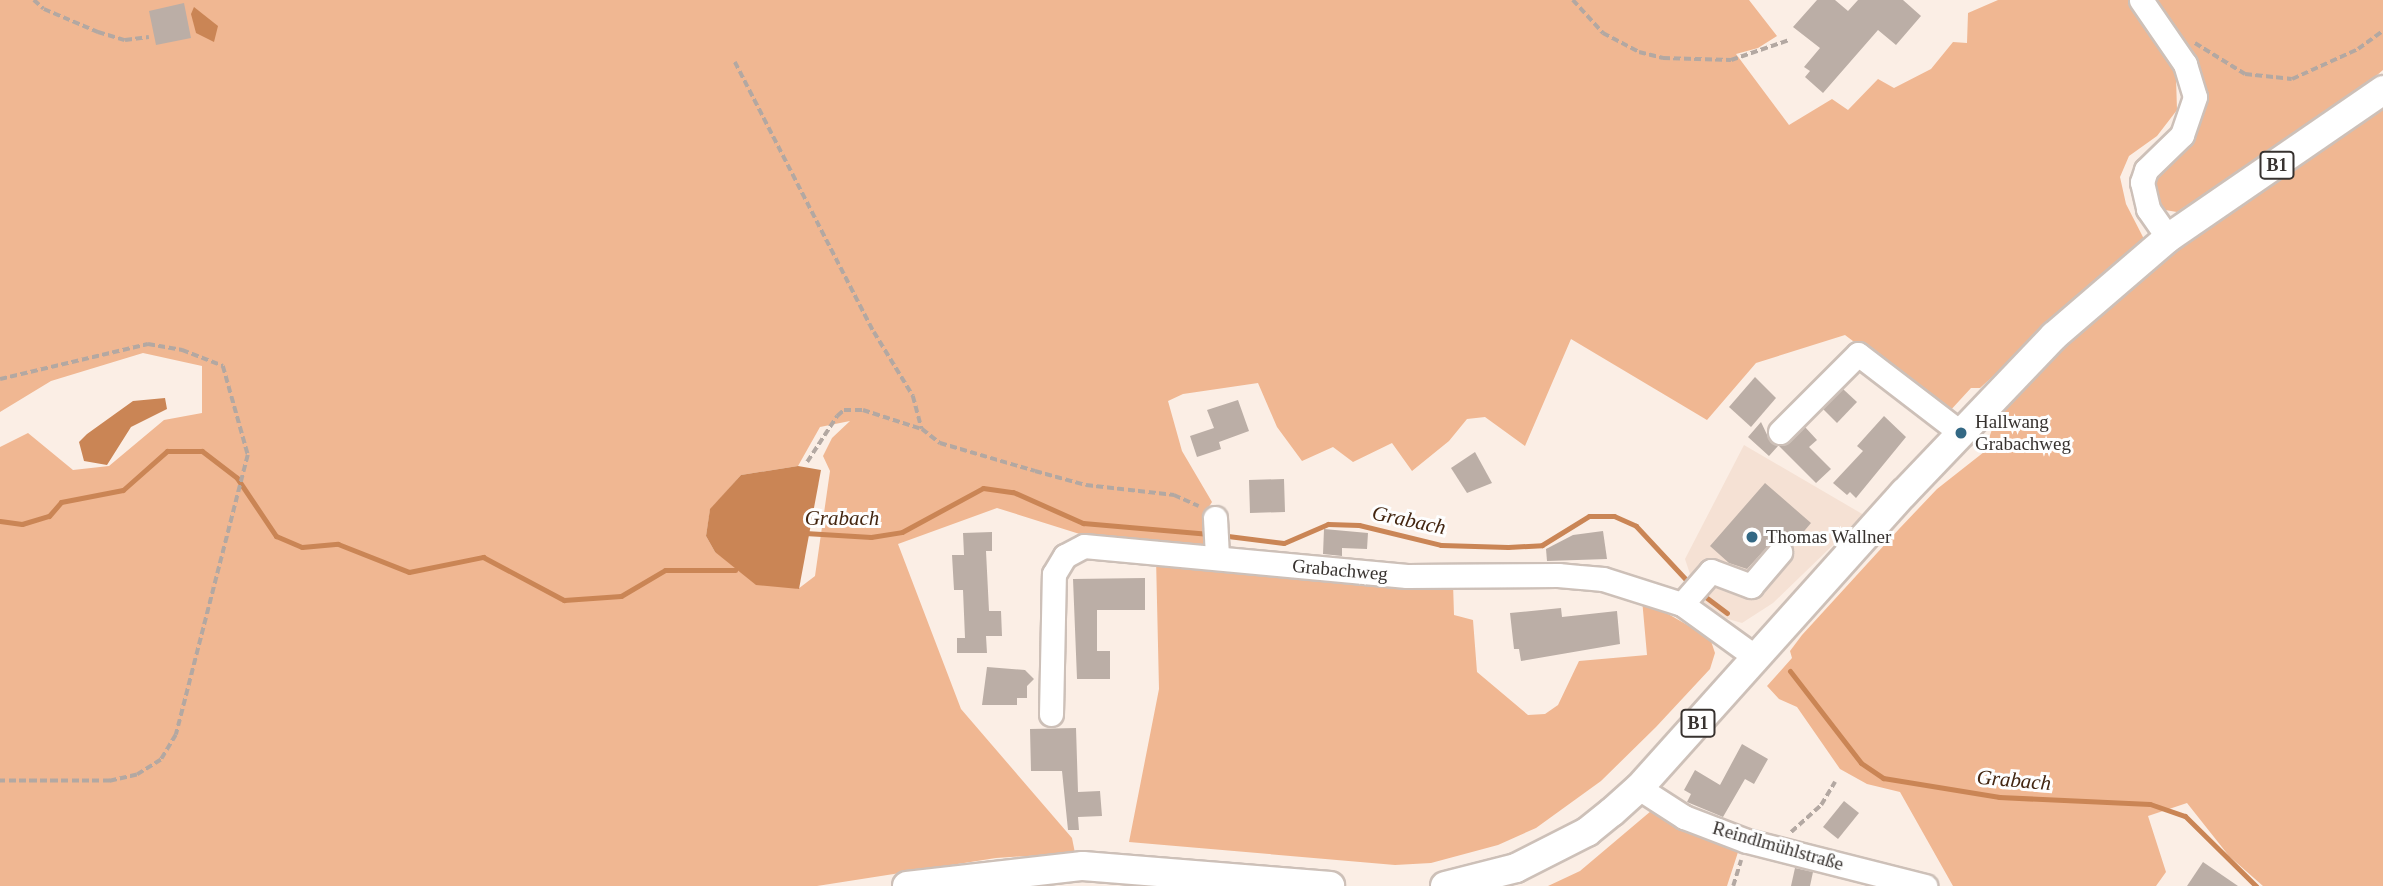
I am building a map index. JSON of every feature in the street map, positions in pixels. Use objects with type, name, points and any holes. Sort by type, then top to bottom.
[{"type":"main road","name":"B1","points":[[1445,886],[1473,882],[1550,852],[1587,832],[1639,788],[1961,433],[2054,337],[2168,238],[2383,89]]},
{"type":"main road","points":[[907,886],[980,881],[1083,866],[1330,886]]},
{"type":"street","points":[[2141,0],[2169,38],[2193,80],[2195,97],[2182,135],[2146,170],[2142,194],[2168,238]]},
{"type":"street","points":[[1774,429],[1858,354],[1961,433]]},
{"type":"street","name":"Grabachweg","points":[[1051,714],[1054,574],[1065,555],[1084,546],[1216,536],[1408,576],[1558,575],[1690,593],[1757,658]]},
{"type":"street","points":[[1690,593],[1711,571],[1751,586],[1780,552]]},
{"type":"street","name":"Reindlmühlstraße","points":[[1639,788],[1684,817],[1747,841],[1925,886]]},
{"type":"path","points":[[34,0],[44,9],[98,32],[125,40],[149,37]]},
{"type":"path","points":[[1573,0],[1604,33],[1639,52],[1663,58],[1731,60],[1789,40]]},
{"type":"path","points":[[2169,38],[2202,45],[2245,74],[2292,79],[2358,49],[2383,31]]},
{"type":"path","points":[[735,62],[878,340],[913,396],[922,429]]},
{"type":"path","points":[[0,379],[148,344],[182,350],[223,366],[248,455],[176,735],[161,760],[137,775],[110,781],[0,781]]},
{"type":"path","points":[[807,461],[844,410],[863,410],[922,429],[940,443],[1086,485],[1174,495],[1216,536]]},
{"type":"path","points":[[1770,847],[1807,820],[1835,782]]},
{"type":"path","points":[[1733,886],[1747,841]]},
{"type":"shaded area","points":[[0,0],[1749,0],[1777,36],[1758,48],[1736,54],[1789,125],[1832,99],[1848,110],[1878,79],[1894,88],[1931,69],[1953,42],[1967,43],[1968,13],[1998,0],[2383,0],[2383,70],[2355,94],[2177,212],[2165,210],[2155,199],[2152,184],[2161,167],[2192,140],[2202,92],[2197,70],[2176,77],[2177,110],[2157,136],[2129,156],[2120,177],[2126,204],[2144,239],[1980,388],[1971,388],[1948,413],[1845,335],[1756,363],[1707,420],[1571,339],[1525,446],[1485,417],[1467,419],[1449,441],[1412,471],[1392,443],[1353,462],[1333,447],[1302,461],[1277,427],[1258,383],[1183,394],[1168,401],[1182,451],[1212,502],[1203,516],[1205,563],[1453,583],[1454,615],[1473,620],[1477,672],[1528,715],[1545,714],[1558,705],[1579,661],[1647,655],[1642,599],[1710,638],[1715,653],[1710,669],[1601,781],[1536,828],[1498,845],[1431,863],[1395,865],[1129,842],[1159,689],[1156,558],[997,508],[898,544],[961,709],[1072,838],[1075,853],[996,858],[817,886],[0,886],[0,447],[28,433],[73,470],[109,466],[164,420],[202,413],[202,366],[143,353],[51,381],[0,412]],"holes":[[[850,421],[832,438],[823,456],[830,471],[815,576],[798,589],[715,552],[706,536],[710,510],[741,475],[798,466],[820,427]]]},
{"type":"shaded area","points":[[194,7],[218,26],[214,42],[196,33],[191,14]]},
{"type":"shaded area","points":[[2383,101],[2383,886],[2263,886],[2229,856],[2187,803],[2148,816],[2166,872],[2156,886],[1953,886],[1900,792],[1867,784],[1840,769],[1797,707],[1779,699],[1767,686],[1792,658],[1790,651],[1802,635],[1899,529],[1937,489],[1984,452],[1995,421],[2015,392],[2136,276]]},
{"type":"shaded area","points":[[165,398],[167,409],[131,427],[107,465],[84,461],[79,442],[87,434],[133,401]]},
{"type":"shaded area","points":[[1744,445],[1864,515],[1773,603],[1742,623],[1721,617],[1680,593],[1690,574],[1685,559]]},
{"type":"shaded area","points":[[798,466],[821,470],[799,589],[756,585],[715,552],[706,536],[710,509],[741,475]]},
{"type":"shaded area","points":[[1651,811],[1740,846],[1727,886],[1548,886],[1580,871]]},
{"type":"building","points":[[1817,0],[1835,0],[1848,11],[1858,0],[1903,0],[1921,16],[1896,45],[1878,30],[1823,93],[1805,77],[1810,71],[1804,67],[1820,48],[1793,27]]},
{"type":"building","points":[[184,3],[191,38],[156,45],[149,11]]},
{"type":"building","points":[[1755,377],[1776,398],[1751,427],[1729,407]]},
{"type":"building","points":[[1843,389],[1857,402],[1837,423],[1823,409]]},
{"type":"building","points":[[1238,400],[1249,431],[1219,442],[1221,449],[1197,457],[1190,436],[1214,428],[1207,410]]},
{"type":"building","points":[[1884,416],[1906,437],[1856,498],[1850,492],[1847,495],[1833,483],[1863,451],[1857,446]]},
{"type":"building","points":[[1761,422],[1770,441],[1778,446],[1769,456],[1748,437]]},
{"type":"building","points":[[1805,427],[1817,440],[1809,447],[1831,469],[1816,483],[1779,446]]},
{"type":"building","points":[[1475,452],[1492,483],[1467,493],[1451,468]]},
{"type":"building","points":[[1284,479],[1285,512],[1250,513],[1249,480]]},
{"type":"building","points":[[1765,483],[1811,523],[1794,543],[1781,532],[1747,569],[1729,563],[1710,546]]},
{"type":"building","points":[[1324,529],[1368,533],[1367,549],[1342,548],[1342,556],[1323,554]]},
{"type":"building","points":[[1603,531],[1607,559],[1547,561],[1546,549],[1573,535]]},
{"type":"building","points":[[992,532],[992,551],[986,551],[989,611],[1001,611],[1002,636],[986,636],[987,653],[957,653],[957,638],[965,638],[963,590],[954,590],[952,555],[964,555],[963,533]]},
{"type":"building","points":[[1145,578],[1145,610],[1097,610],[1097,651],[1110,651],[1110,679],[1077,679],[1073,579]]},
{"type":"building","points":[[1561,608],[1562,617],[1617,611],[1620,644],[1521,661],[1519,649],[1514,649],[1510,613]]},
{"type":"building","points":[[987,667],[1025,670],[1034,679],[1027,686],[1027,698],[1017,698],[1017,705],[982,705]]},
{"type":"building","points":[[1076,728],[1078,792],[1100,791],[1102,816],[1078,817],[1079,830],[1068,830],[1062,771],[1031,771],[1030,729]]},
{"type":"building","points":[[1742,744],[1768,759],[1754,784],[1745,779],[1723,817],[1687,802],[1691,794],[1684,790],[1695,770],[1720,785]]},
{"type":"building","points":[[1844,801],[1859,813],[1838,839],[1823,827]]},
{"type":"building","points":[[2203,862],[2238,886],[2187,886]]},
{"type":"building","points":[[1795,868],[1813,872],[1810,886],[1791,886]]},
{"type":"waterway","name":"Grabach","points":[[0,521],[22,524],[49,516],[61,502],[123,490],[167,451],[202,451],[237,478],[276,536],[302,547],[338,544],[409,572],[483,557],[564,600],[621,596],[665,570],[735,570]]},
{"type":"waterway","name":"Grabach","points":[[805,533],[871,537],[902,532],[983,488],[1013,492],[1083,523],[1210,534]]},
{"type":"waterway","name":"Grabach","points":[[1220,535],[1284,543],[1328,524],[1359,525],[1441,545],[1508,547],[1542,545],[1589,516],[1614,516],[1636,526],[1691,585]]},
{"type":"waterway","name":"Grabach","points":[[1699,592],[1727,613]]},
{"type":"waterway","name":"Grabach","points":[[1790,671],[1861,763],[1883,778],[1999,797],[2150,804],[2185,816],[2256,886]]},
{"type":"place","name":"Hallwang Grabachweg","points":[[1961,433]]},
{"type":"place","name":"Thomas Wallner","points":[[1752,537]]}]
